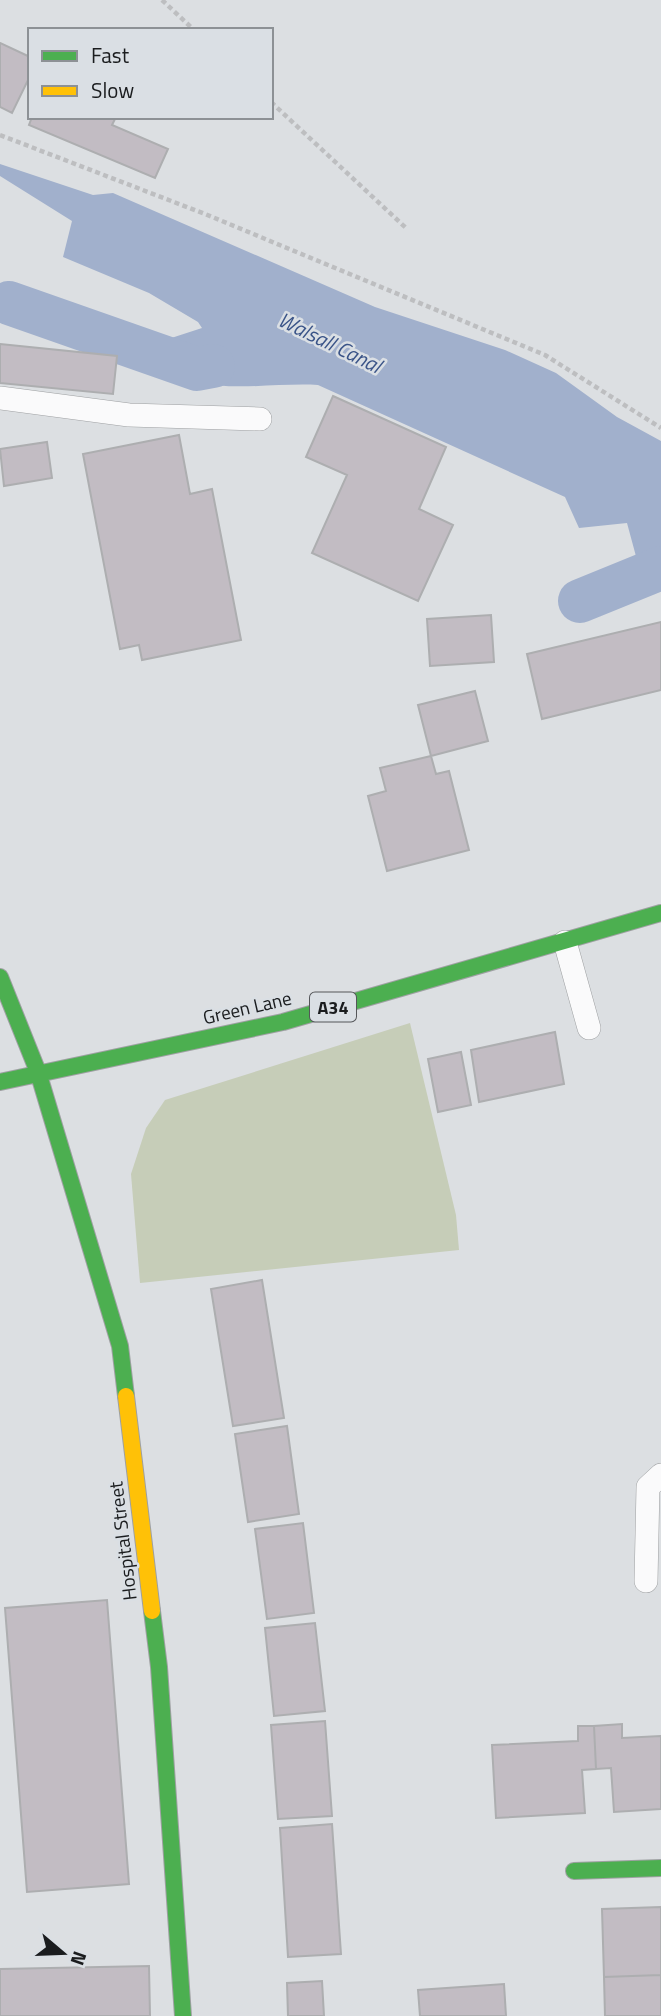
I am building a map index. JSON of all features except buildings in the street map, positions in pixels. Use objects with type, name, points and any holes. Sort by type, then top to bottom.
[{"type":"main road","name":"Green Lane","points":[[0,1082],[283,1021],[661,913]]},
{"type":"main road","name":"Hospital Street","points":[[0,977],[38,1072],[120,1346],[159,1667],[183,2016]]},
{"type":"main road","points":[[574,1871],[661,1868]]},
{"type":"lane","points":[[0,398],[129,415],[260,419]]},
{"type":"lane","points":[[565,942],[589,1028]]},
{"type":"lane","points":[[646,1581],[648,1487],[661,1475]]},
{"type":"path","points":[[162,0],[192,28]]},
{"type":"path","points":[[273,104],[406,228]]},
{"type":"path","points":[[0,135],[205,214],[545,355],[661,428]]},
{"type":"green space","points":[[410,1023],[456,1215],[459,1250],[140,1283],[131,1174],[146,1128],[165,1100]]},
{"type":"water","name":"Walsall Canal","points":[[0,164],[93,195],[113,193],[375,307],[505,350],[556,373],[617,417],[661,441],[661,568],[580,601],[634,574],[637,560],[627,523],[579,528],[565,497],[318,385],[211,385],[190,381],[153,362],[159,342],[202,328],[198,322],[149,293],[63,257],[72,221],[0,176]]},
{"type":"waterway","points":[[9,303],[197,369],[213,366]]},
{"type":"waterway","points":[[580,601],[661,568]]},
{"type":"traffic: fast","points":[[0,1082],[283,1022],[661,913]]},
{"type":"traffic: fast","points":[[0,977],[38,1072],[120,1346],[126,1396]]},
{"type":"traffic: fast","points":[[152,1611],[159,1667],[183,2016]]},
{"type":"traffic: fast","points":[[574,1871],[661,1868]]},
{"type":"traffic: slow","points":[[126,1396],[152,1611]]}]
